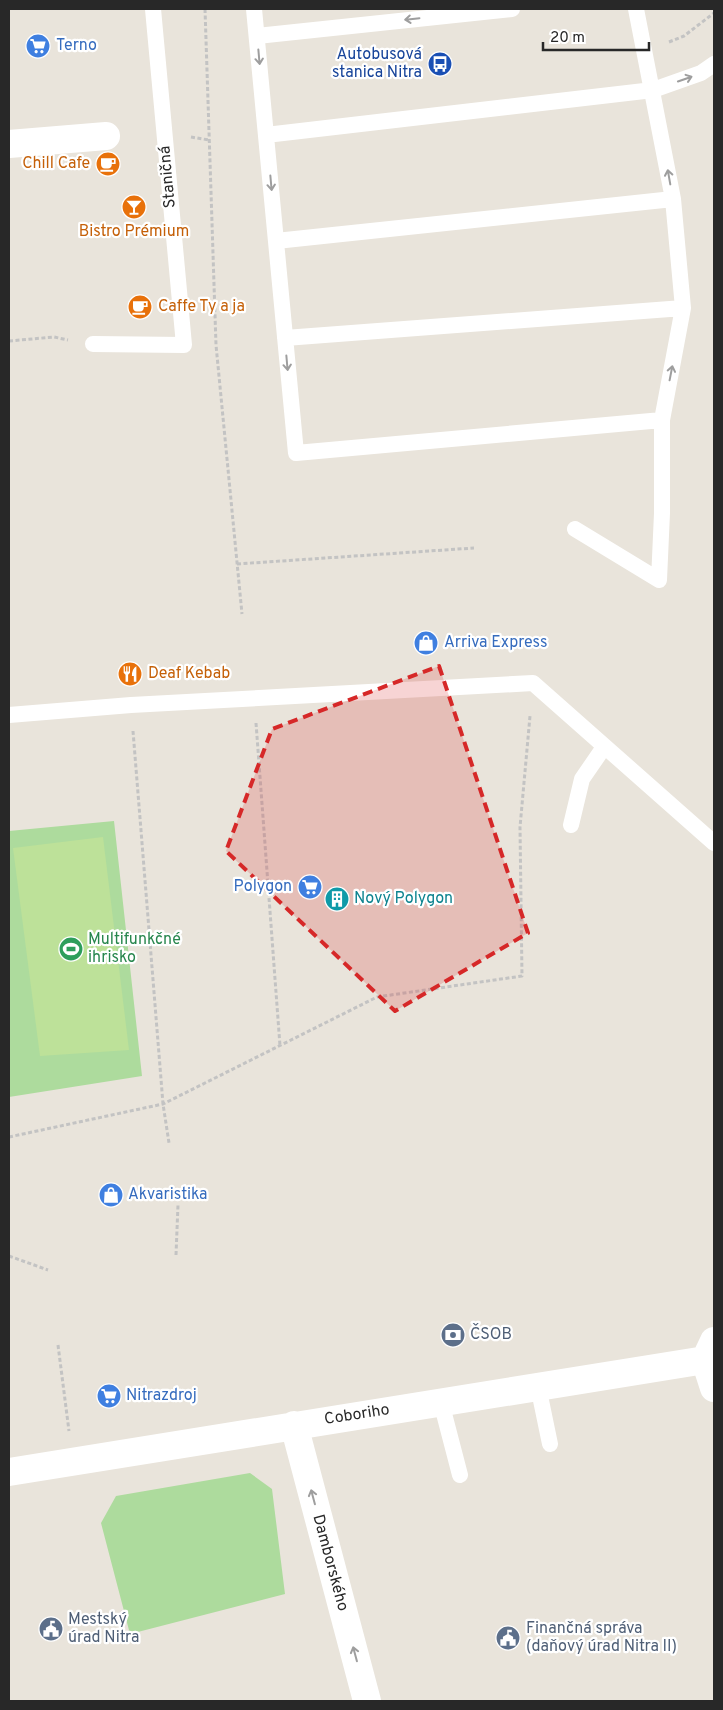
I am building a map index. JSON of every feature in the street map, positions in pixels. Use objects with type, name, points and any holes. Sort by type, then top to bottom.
[{"type":"street","points":[[9,144],[106,136]]},
{"type":"street","points":[[709,1351],[714,1388]]},
{"type":"street","name":"Coboriho","points":[[9,1472],[538,1386],[709,1351]]},
{"type":"street","name":"Damborského","points":[[294,1425],[367,1701]]},
{"type":"lane","name":"Staničná","points":[[93,344],[184,345],[154,9]]},
{"type":"lane","points":[[254,9],[296,453],[662,420]]},
{"type":"lane","points":[[257,36],[512,9]]},
{"type":"lane","points":[[575,529],[659,580],[662,513],[662,420],[683,308],[672,199],[653,90],[636,9]]},
{"type":"lane","points":[[266,135],[653,90],[701,73],[714,64]]},
{"type":"lane","points":[[276,242],[672,199]]},
{"type":"lane","points":[[285,338],[683,308]]},
{"type":"lane","points":[[9,715],[131,705],[533,683],[714,843]]},
{"type":"lane","points":[[571,825],[582,779],[604,747]]},
{"type":"lane","points":[[538,1386],[550,1444]]},
{"type":"lane","points":[[441,1402],[460,1475]]},
{"type":"path","points":[[205,9],[216,345],[242,614]]},
{"type":"path","points":[[9,341],[54,337]]},
{"type":"path","points":[[237,564],[474,548]]},
{"type":"path","points":[[9,1137],[163,1104],[377,997],[522,976],[520,827],[533,683]]},
{"type":"path","points":[[255,699],[280,1046]]},
{"type":"path","points":[[131,705],[163,1104],[169,1143]]},
{"type":"path","points":[[176,1255],[178,1205]]},
{"type":"path","points":[[9,1256],[48,1270]]},
{"type":"path","points":[[58,1344],[75,1461]]},
{"type":"highlighted area","points":[[439,666],[528,933],[395,1011],[226,851],[272,729]]},
{"type":"green space","name":"Multifunkčné ihrisko","points":[[114,821],[142,1076],[9,1097],[9,831]]},
{"type":"green space","name":"Multifunkčné ihrisko","points":[[103,837],[129,1050],[40,1056],[13,848]]},
{"type":"green space","points":[[250,1473],[272,1489],[285,1594],[130,1634],[101,1523],[116,1496]]},
{"type":"place","name":"Terno","points":[[38,46]]},
{"type":"place","name":"Autobusová stanica Nitra","points":[[440,64]]},
{"type":"place","name":"Chill Cafe","points":[[108,164]]},
{"type":"place","name":"Bistro Prémium","points":[[134,207]]},
{"type":"place","name":"Caffe Ty a ja","points":[[140,307]]},
{"type":"place","name":"Arriva Express","points":[[426,643]]},
{"type":"place","name":"Deaf Kebab","points":[[130,674]]},
{"type":"place","name":"Polygon","points":[[310,887]]},
{"type":"place","name":"Nový Polygon","points":[[337,899]]},
{"type":"place","name":"Multifunkčné ihrisko","points":[[71,949]]},
{"type":"place","name":"Akvaristika","points":[[111,1195]]},
{"type":"place","name":"ČSOB","points":[[453,1335]]},
{"type":"place","name":"Nitrazdroj","points":[[109,1396]]},
{"type":"place","name":"Mestský úrad Nitra","points":[[51,1629]]},
{"type":"place","name":"Finančná správa (daňový úrad Nitra II)","points":[[508,1638]]}]
